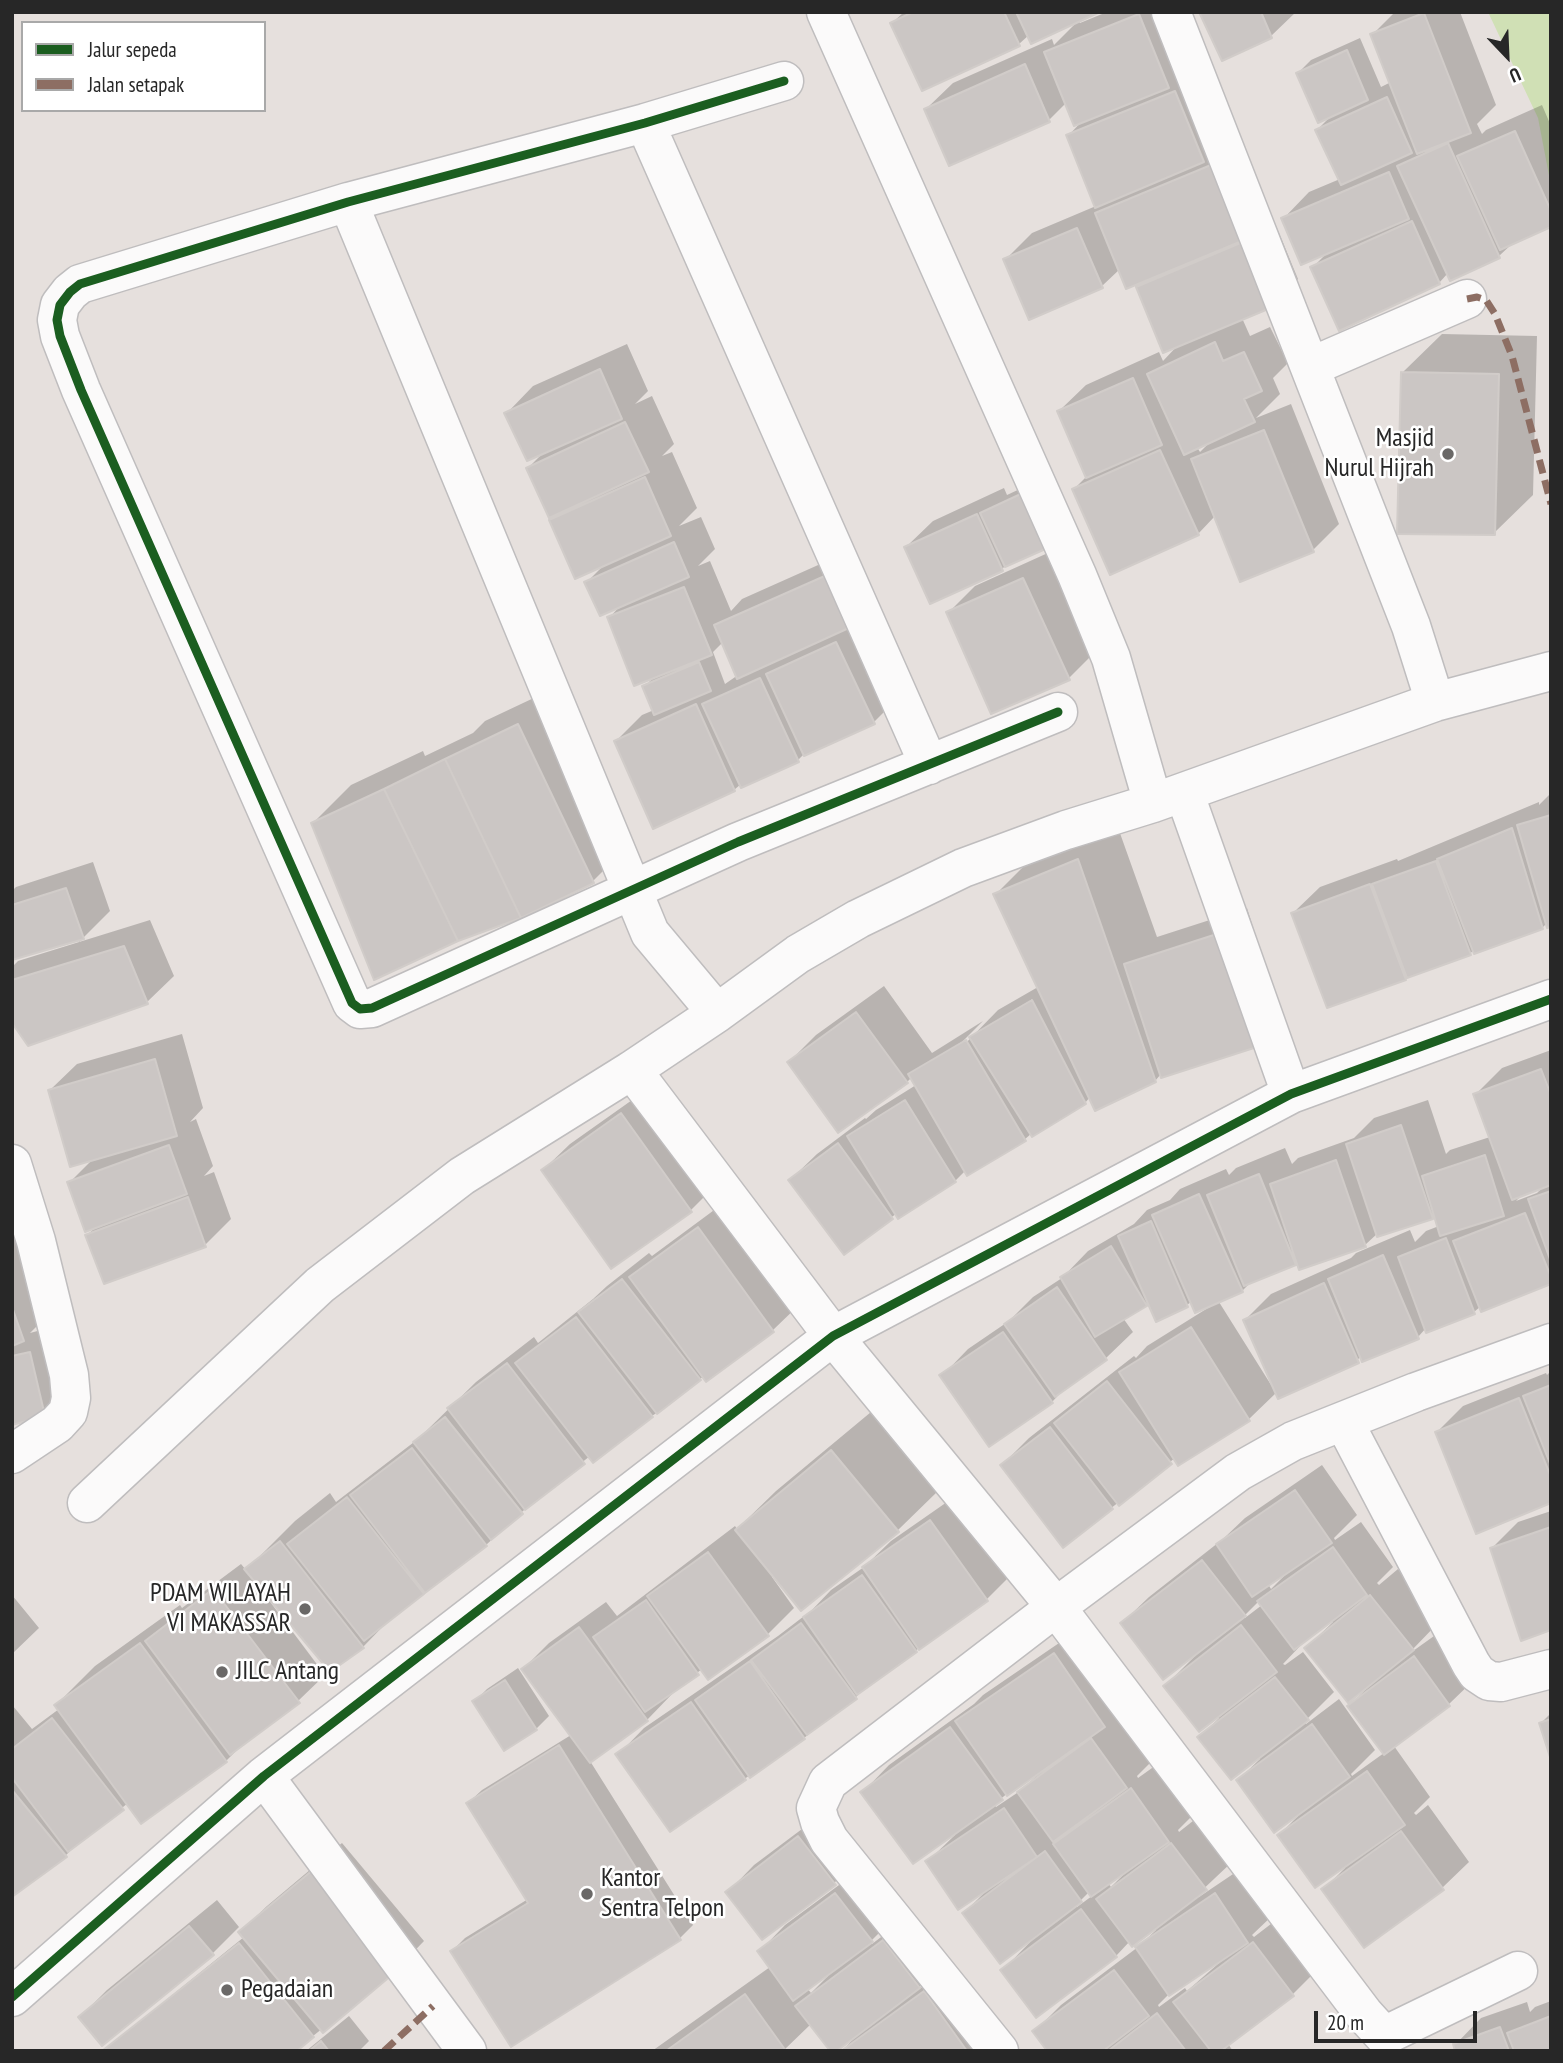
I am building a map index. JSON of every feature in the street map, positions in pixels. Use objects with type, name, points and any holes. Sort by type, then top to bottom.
[{"type":"street","points":[[826,12],[1077,575],[1111,658],[1134,732],[1291,1094]]},
{"type":"street","points":[[1171,12],[1411,626],[1431,687]]},
{"type":"street","points":[[784,81],[645,123],[348,202],[80,284],[69,292],[60,305],[57,320],[60,336],[81,390],[352,1003],[360,1009],[368,1010],[738,842],[1058,712]]},
{"type":"street","points":[[645,123],[929,765]]},
{"type":"street","points":[[348,202],[650,933],[717,1013]]},
{"type":"street","points":[[1310,367],[1467,299]]},
{"type":"street","points":[[87,1503],[320,1285],[462,1176],[632,1070],[798,954],[858,919],[963,868],[1431,687],[1551,671]]},
{"type":"street","points":[[12,1997],[264,1776],[833,1336],[1291,1094],[1551,999]]},
{"type":"street","points":[[632,1070],[833,1336],[1056,1608],[1355,2003],[1371,2044],[1518,1971]]},
{"type":"street","points":[[12,1164],[36,1241],[69,1375],[71,1398],[68,1412],[57,1424],[12,1454]]},
{"type":"street","points":[[999,2051],[829,1840],[816,1808],[828,1782],[1238,1472],[1293,1441],[1416,1392],[1551,1343]]},
{"type":"street","points":[[1345,1422],[1478,1673],[1489,1681],[1501,1682],[1551,1669]]},
{"type":"street","points":[[264,1776],[467,2051]]},
{"type":"green space","points":[[1488,12],[1551,12],[1551,186],[1538,118]]},
{"type":"building","points":[[913,12],[1004,12],[1020,46],[922,91],[890,23]]},
{"type":"building","points":[[1016,12],[1100,12],[1031,44]]},
{"type":"building","points":[[1199,12],[1261,12],[1272,38],[1222,61]]},
{"type":"building","points":[[1424,13],[1471,133],[1417,154],[1370,34]]},
{"type":"building","points":[[1139,14],[1169,88],[1074,126],[1044,52]]},
{"type":"building","points":[[1347,50],[1368,100],[1318,123],[1296,73]]},
{"type":"building","points":[[1025,64],[1050,122],[949,166],[924,109]]},
{"type":"building","points":[[1175,91],[1204,162],[1095,208],[1066,135]]},
{"type":"building","points":[[1387,97],[1412,153],[1341,185],[1315,130]]},
{"type":"building","points":[[1515,131],[1551,211],[1551,227],[1500,250],[1457,156]]},
{"type":"building","points":[[1448,143],[1500,258],[1450,281],[1397,166]]},
{"type":"building","points":[[1211,165],[1242,241],[1126,289],[1095,213]]},
{"type":"building","points":[[1389,172],[1409,219],[1301,265],[1281,218]]},
{"type":"building","points":[[1412,221],[1440,284],[1339,331],[1310,267]]},
{"type":"building","points":[[1077,228],[1103,288],[1029,320],[1003,259]]},
{"type":"building","points":[[1245,241],[1273,307],[1163,353],[1136,287]]},
{"type":"building","points":[[1215,342],[1223,361],[1244,352],[1262,391],[1244,399],[1255,422],[1184,455],[1147,374]]},
{"type":"building","points":[[600,369],[622,419],[527,461],[504,413]]},
{"type":"building","name":"Masjid Nurul Hijrah","points":[[1401,372],[1499,374],[1495,535],[1397,534]]},
{"type":"building","points":[[1133,378],[1162,445],[1086,478],[1057,411]]},
{"type":"building","points":[[625,422],[649,472],[549,518],[526,468]]},
{"type":"building","points":[[1264,430],[1314,552],[1240,582],[1191,459]]},
{"type":"building","points":[[1160,450],[1199,535],[1110,575],[1072,489]]},
{"type":"building","points":[[645,477],[671,536],[575,579],[549,520]]},
{"type":"building","points":[[1025,492],[1050,547],[1005,567],[980,513]]},
{"type":"building","points":[[977,514],[1003,571],[930,604],[904,547]]},
{"type":"building","points":[[674,542],[689,577],[600,616],[584,582]]},
{"type":"building","points":[[827,575],[851,627],[737,679],[714,625]]},
{"type":"building","points":[[1023,578],[1070,680],[991,714],[946,612]]},
{"type":"building","points":[[684,587],[712,655],[634,686],[607,617]]},
{"type":"building","points":[[836,642],[875,724],[804,756],[766,674]]},
{"type":"building","points":[[699,662],[711,691],[654,715],[642,686]]},
{"type":"building","points":[[760,678],[799,762],[741,788],[702,704]]},
{"type":"building","points":[[696,704],[735,791],[653,829],[614,741]]},
{"type":"building","points":[[518,724],[594,883],[521,918],[445,759]]},
{"type":"building","points":[[445,759],[521,918],[458,941],[384,789]]},
{"type":"building","points":[[384,789],[458,941],[374,980],[311,823]]},
{"type":"building","points":[[1551,815],[1551,927],[1547,928],[1517,825]]},
{"type":"building","points":[[1512,828],[1543,929],[1474,954],[1437,859]]},
{"type":"building","points":[[1078,859],[1156,1082],[1095,1111],[993,894]]},
{"type":"building","points":[[1436,861],[1471,955],[1407,978],[1372,884]]},
{"type":"building","points":[[1370,884],[1406,980],[1327,1008],[1291,913]]},
{"type":"building","points":[[66,888],[84,939],[12,960],[12,905]]},
{"type":"building","points":[[1220,933],[1257,1047],[1161,1078],[1124,964]]},
{"type":"building","points":[[124,946],[148,1004],[28,1046],[12,1023],[12,980]]},
{"type":"building","points":[[1032,1000],[1086,1104],[1032,1137],[969,1037]]},
{"type":"building","points":[[856,1012],[908,1083],[838,1133],[787,1062]]},
{"type":"building","points":[[966,1040],[1026,1141],[967,1176],[908,1074]]},
{"type":"building","points":[[155,1059],[177,1136],[70,1167],[48,1090]]},
{"type":"building","points":[[1541,1069],[1551,1095],[1551,1185],[1512,1200],[1473,1094]]},
{"type":"building","points":[[905,1100],[956,1182],[898,1219],[847,1136]]},
{"type":"building","points":[[621,1113],[692,1212],[611,1269],[541,1170]]},
{"type":"building","points":[[1401,1125],[1433,1219],[1377,1237],[1346,1144]]},
{"type":"building","points":[[838,1143],[893,1219],[844,1255],[788,1180]]},
{"type":"building","points":[[169,1145],[187,1194],[85,1232],[67,1182]]},
{"type":"building","points":[[1485,1155],[1504,1216],[1440,1236],[1422,1176]]},
{"type":"building","points":[[1336,1160],[1366,1247],[1299,1270],[1270,1184]]},
{"type":"building","points":[[1259,1174],[1296,1265],[1244,1286],[1207,1195]]},
{"type":"building","points":[[1551,1191],[1551,1262],[1528,1199]]},
{"type":"building","points":[[1199,1194],[1243,1292],[1195,1313],[1152,1215]]},
{"type":"building","points":[[188,1197],[206,1247],[104,1284],[85,1235]]},
{"type":"building","points":[[1525,1213],[1551,1277],[1551,1284],[1481,1312],[1453,1241]]},
{"type":"building","points":[[1151,1221],[1188,1307],[1156,1322],[1118,1236]]},
{"type":"building","points":[[698,1227],[774,1332],[706,1382],[629,1277]]},
{"type":"building","points":[[1446,1238],[1475,1314],[1426,1333],[1398,1257]]},
{"type":"building","points":[[1111,1246],[1147,1306],[1095,1337],[1060,1277]]},
{"type":"building","points":[[1383,1255],[1419,1339],[1362,1362],[1328,1279]]},
{"type":"building","points":[[622,1279],[701,1380],[657,1414],[578,1312]]},
{"type":"building","points":[[1324,1283],[1359,1363],[1278,1399],[1243,1320]]},
{"type":"building","points":[[1057,1287],[1107,1360],[1055,1397],[1004,1324]]},
{"type":"building","points":[[12,1307],[24,1341],[12,1346]]},
{"type":"building","points":[[576,1317],[653,1417],[593,1463],[515,1363]]},
{"type":"building","points":[[1191,1327],[1250,1421],[1178,1466],[1119,1372]]},
{"type":"building","points":[[1003,1332],[1053,1403],[989,1447],[939,1375]]},
{"type":"building","points":[[30,1352],[45,1416],[12,1425],[12,1356]]},
{"type":"building","points":[[507,1363],[585,1464],[525,1510],[447,1408]]},
{"type":"building","points":[[1107,1381],[1172,1464],[1119,1506],[1054,1423]]},
{"type":"building","points":[[1551,1385],[1551,1466],[1523,1396]]},
{"type":"building","points":[[1519,1398],[1551,1477],[1551,1503],[1476,1534],[1435,1432]]},
{"type":"building","points":[[445,1417],[523,1514],[491,1540],[413,1442]]},
{"type":"building","points":[[1050,1427],[1113,1509],[1063,1548],[1000,1465]]},
{"type":"building","points":[[412,1448],[487,1546],[425,1593],[350,1495]]},
{"type":"building","points":[[831,1450],[899,1532],[801,1611],[735,1530]]},
{"type":"building","points":[[1295,1490],[1332,1543],[1252,1597],[1216,1544]]},
{"type":"building","points":[[347,1497],[424,1594],[364,1641],[287,1544]]},
{"type":"building","points":[[930,1520],[988,1601],[919,1650],[862,1567]]},
{"type":"building","points":[[1551,1527],[1551,1630],[1521,1641],[1490,1548]]},
{"type":"building","name":"PDAM WILAYAH VI MAKASSAR","points":[[280,1541],[364,1648],[330,1672],[244,1569]]},
{"type":"building","points":[[1333,1547],[1367,1595],[1294,1650],[1257,1601]]},
{"type":"building","points":[[708,1552],[769,1636],[708,1680],[647,1596]]},
{"type":"building","points":[[1202,1560],[1246,1616],[1163,1680],[1120,1623]]},
{"type":"building","points":[[862,1575],[917,1652],[857,1695],[803,1617]]},
{"type":"building","name":"JILC Antang","points":[[213,1589],[300,1703],[230,1755],[145,1641]]},
{"type":"building","points":[[1370,1595],[1414,1650],[1348,1703],[1304,1648]]},
{"type":"building","points":[[646,1600],[699,1675],[645,1712],[593,1637]]},
{"type":"building","points":[[801,1623],[857,1699],[807,1735],[751,1660]]},
{"type":"building","points":[[1241,1625],[1277,1672],[1199,1732],[1163,1686]]},
{"type":"building","points":[[579,1627],[648,1721],[590,1763],[521,1669]]},
{"type":"building","points":[[140,1643],[227,1762],[141,1824],[54,1705]]},
{"type":"building","points":[[1054,1653],[1105,1727],[1007,1796],[955,1721]]},
{"type":"building","points":[[1414,1656],[1450,1706],[1384,1755],[1347,1706]]},
{"type":"building","points":[[750,1661],[805,1739],[750,1778],[695,1700]]},
{"type":"building","points":[[1275,1677],[1309,1720],[1231,1780],[1197,1737]]},
{"type":"building","points":[[505,1680],[537,1730],[504,1751],[472,1701]]},
{"type":"building","points":[[691,1702],[746,1780],[670,1832],[615,1754]]},
{"type":"building","points":[[52,1718],[124,1810],[68,1852],[12,1778],[12,1749]]},
{"type":"building","points":[[1551,1719],[1551,1760],[1539,1723]]},
{"type":"building","points":[[1312,1724],[1350,1777],[1274,1833],[1236,1780]]},
{"type":"building","points":[[950,1727],[1003,1800],[913,1864],[860,1792]]},
{"type":"building","points":[[1091,1738],[1127,1788],[1053,1842],[1017,1792]]},
{"type":"building","name":"Kantor Sentra Telpon","points":[[559,1745],[681,1940],[511,2047],[450,1951],[528,1903],[466,1803]]},
{"type":"building","points":[[1367,1771],[1405,1825],[1315,1888],[1277,1835]]},
{"type":"building","points":[[1131,1788],[1169,1842],[1091,1897],[1053,1844]]},
{"type":"building","points":[[12,1790],[67,1857],[12,1897]]},
{"type":"building","points":[[1004,1808],[1037,1857],[958,1910],[925,1861]]},
{"type":"building","points":[[1401,1831],[1444,1890],[1364,1948],[1321,1889]]},
{"type":"building","points":[[798,1836],[836,1885],[762,1940],[725,1892]]},
{"type":"building","points":[[1171,1843],[1207,1890],[1132,1947],[1096,1899]]},
{"type":"building","points":[[1045,1851],[1082,1902],[1000,1964],[962,1913]]},
{"type":"building","points":[[314,1869],[399,1969],[323,2033],[238,1932]]},
{"type":"building","points":[[835,1893],[873,1942],[793,2001],[757,1951]]},
{"type":"building","points":[[1215,1893],[1248,1943],[1169,1996],[1135,1947]]},
{"type":"building","points":[[1081,1909],[1117,1957],[1036,2018],[1000,1970]]},
{"type":"building","points":[[189,1926],[214,1955],[102,2046],[78,2017]]},
{"type":"building","points":[[883,1940],[920,1988],[837,2051],[830,2051],[795,2006]]},
{"type":"building","points":[[1253,1942],[1294,1996],[1221,2051],[1211,2051],[1173,2002]]},
{"type":"building","name":"Pegadaian","points":[[239,1943],[314,2037],[297,2051],[102,2051]]},
{"type":"building","points":[[1114,1970],[1149,2016],[1103,2051],[1047,2051],[1032,2031]]},
{"type":"building","points":[[924,1991],[967,2051],[841,2051]]},
{"type":"building","points":[[745,1994],[786,2051],[666,2051]]},
{"type":"building","points":[[1157,2013],[1186,2051],[1108,2051]]},
{"type":"building","points":[[1551,2016],[1551,2051],[1514,2051],[1507,2033]]},
{"type":"building","points":[[1500,2027],[1509,2051],[1455,2051],[1453,2044]]},
{"type":"building","points":[[321,2041],[329,2051],[309,2051]]},
{"type":"marked path","points":[[1467,299],[1477,297],[1486,300],[1495,314],[1512,356],[1551,504]]},
{"type":"marked path","points":[[384,2051],[433,2006]]},
{"type":"cycle path","points":[[784,81],[645,123],[348,202],[80,284],[60,305],[57,320],[60,336],[81,390],[352,1003],[360,1009],[372,1008],[738,842],[1058,712]]},
{"type":"cycle path","points":[[12,1997],[264,1776],[833,1336],[1291,1094],[1551,999]]},
{"type":"place","name":"Masjid Nurul Hijrah","points":[[1448,454]]},
{"type":"place","name":"PDAM WILAYAH VI MAKASSAR","points":[[305,1609]]},
{"type":"place","name":"JILC Antang","points":[[222,1672]]},
{"type":"place","name":"Kantor Sentra Telpon","points":[[587,1894]]},
{"type":"place","name":"Pegadaian","points":[[227,1990]]}]
